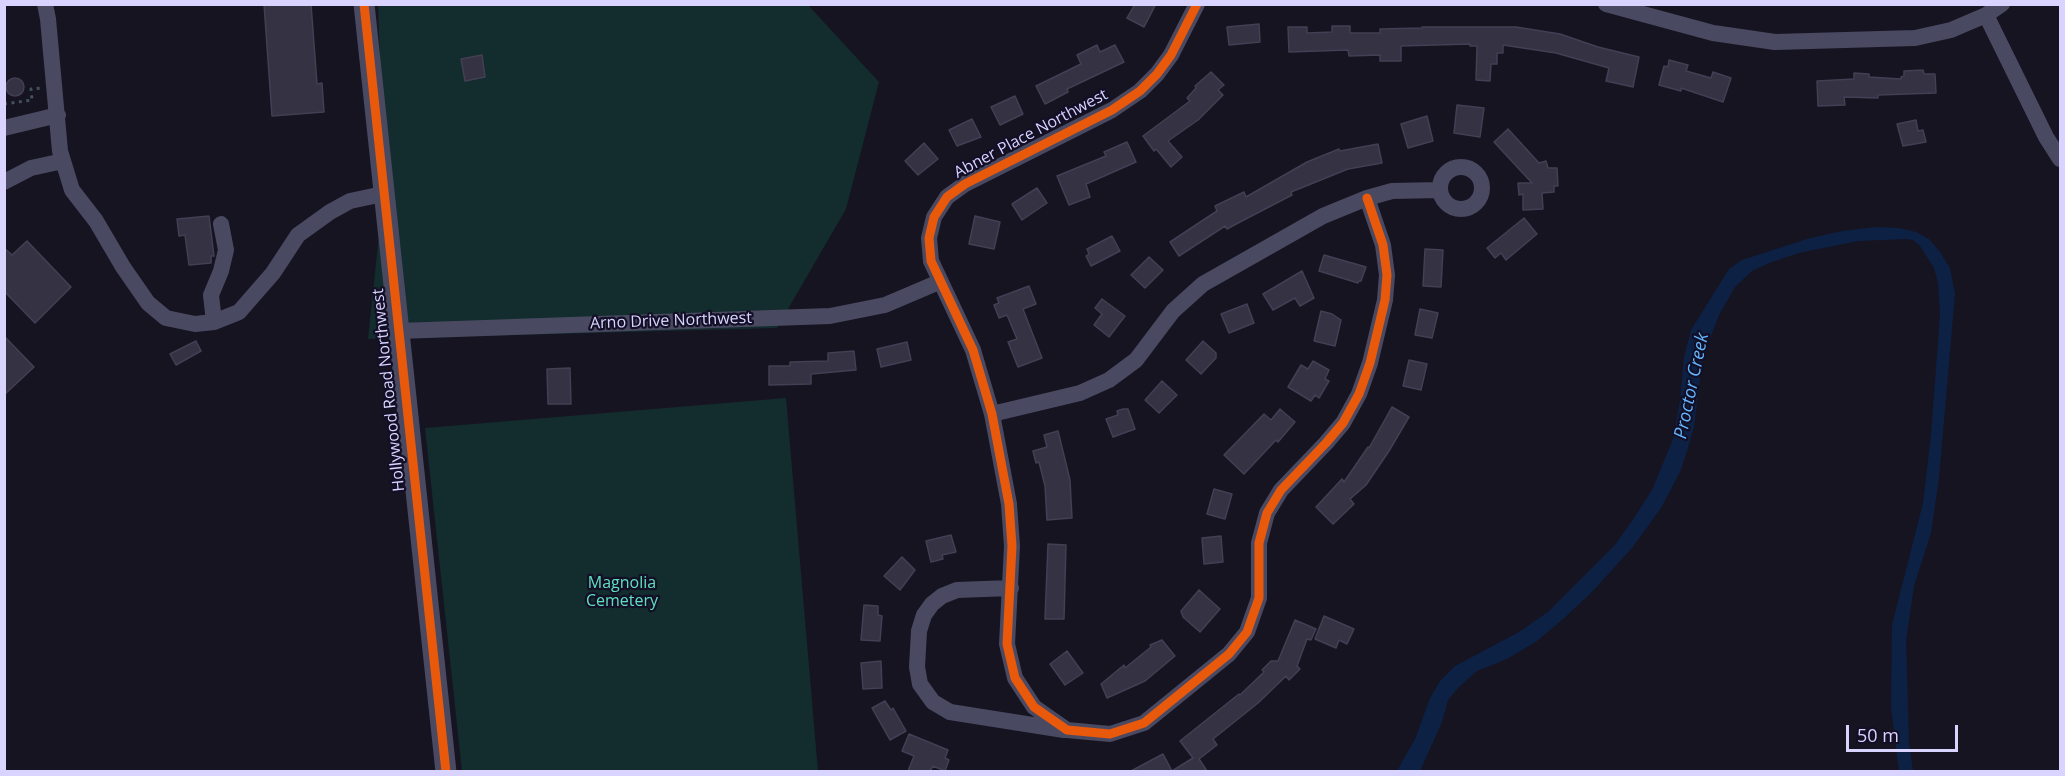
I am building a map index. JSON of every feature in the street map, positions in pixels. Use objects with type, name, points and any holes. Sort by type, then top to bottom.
[{"type":"street","points":[[45,4],[60,151],[72,190],[96,221],[123,267],[148,303],[166,318],[195,324],[214,322],[239,312],[273,273],[298,235],[350,201],[383,195]]},
{"type":"street","name":"Hollywood Road Northwest","points":[[364,4],[446,771]]},
{"type":"street","name":"Abner Place Northwest","points":[[1197,4],[1171,55],[1140,91],[1112,110],[965,183],[947,198],[934,218],[929,238],[931,261],[973,350],[992,414],[1009,504],[1012,546],[1007,644],[1015,678],[1034,707],[1067,730],[1110,734],[1144,723],[1229,654],[1247,632],[1259,598],[1259,543],[1267,513],[1281,490],[1343,423],[1359,394],[1370,363],[1385,300],[1387,275],[1383,245],[1367,198]]},
{"type":"street","points":[[1606,4],[1713,33],[1775,42],[1915,38],[1951,30],[1986,15],[2002,4]]},
{"type":"street","points":[[1986,15],[2046,137],[2061,159]]},
{"type":"street","points":[[4,128],[58,115]]},
{"type":"street","points":[[4,182],[31,168],[63,160]]},
{"type":"street","points":[[992,414],[1080,393],[1109,381],[1136,360],[1173,311],[1203,284],[1323,216],[1367,198],[1392,191],[1440,190]]},
{"type":"street","points":[[214,322],[211,295],[226,250],[221,224]]},
{"type":"street","name":"Arno Drive Northwest","points":[[398,331],[830,316],[885,305],[939,282]]},
{"type":"street","points":[[1011,588],[957,591],[942,596],[932,604],[924,615],[919,632],[917,667],[920,684],[933,702],[950,712],[1067,730]]},
{"type":"path","points":[[4,104],[32,100],[31,89],[55,86]]},
{"type":"green space","points":[[378,5],[808,5],[879,82],[846,209],[777,328],[368,339],[384,187]]},
{"type":"green space","name":"Magnolia Cemetery","points":[[786,398],[818,771],[462,771],[425,428]]},
{"type":"water","name":"Proctor Creek","points":[[1877,227],[1899,228],[1916,232],[1929,239],[1950,268],[1955,294],[1939,478],[1931,533],[1914,586],[1906,641],[1909,743],[1913,771],[1899,771],[1891,707],[1892,625],[1923,503],[1931,435],[1940,315],[1938,283],[1934,268],[1920,246],[1913,240],[1907,239],[1858,241],[1799,253],[1752,271],[1735,287],[1719,315],[1706,349],[1702,363],[1694,427],[1680,472],[1661,508],[1632,548],[1591,593],[1563,619],[1537,641],[1507,659],[1477,671],[1459,687],[1448,700],[1442,722],[1420,771],[1397,771],[1415,739],[1430,698],[1440,681],[1455,666],[1519,632],[1548,612],[1615,545],[1634,518],[1652,490],[1673,439],[1680,401],[1684,357],[1691,330],[1729,269],[1742,260],[1807,239],[1842,231]]},
{"type":"building","points":[[264,4],[311,4],[317,84],[322,83],[324,112],[272,116]]},
{"type":"building","points":[[1135,4],[1156,4],[1144,27],[1127,18]]},
{"type":"building","points":[[1259,24],[1260,42],[1229,45],[1227,27]]},
{"type":"building","points":[[1332,26],[1350,26],[1350,33],[1380,33],[1380,29],[1422,27],[1516,27],[1560,34],[1598,47],[1639,57],[1633,87],[1606,81],[1609,68],[1556,53],[1503,45],[1503,53],[1497,53],[1497,64],[1491,64],[1490,81],[1476,80],[1477,46],[1470,46],[1470,44],[1401,46],[1401,61],[1380,61],[1380,55],[1349,56],[1348,50],[1289,52],[1288,27],[1307,27],[1307,33],[1332,32]]},
{"type":"building","points":[[1097,45],[1100,52],[1115,45],[1124,62],[1067,89],[1068,92],[1045,104],[1036,86],[1081,64],[1077,55]]},
{"type":"building","points":[[482,55],[485,77],[465,81],[461,59]]},
{"type":"building","points":[[1669,60],[1688,65],[1686,71],[1711,78],[1713,72],[1731,78],[1723,102],[1681,88],[1681,91],[1659,85],[1664,66],[1668,67]]},
{"type":"building","points":[[1923,70],[1924,74],[1935,74],[1936,93],[1878,95],[1878,98],[1844,97],[1845,105],[1818,106],[1817,81],[1854,79],[1854,73],[1869,74],[1869,77],[1901,79],[1904,71]]},
{"type":"building","points":[[1211,72],[1224,85],[1218,90],[1223,95],[1198,120],[1168,141],[1182,157],[1171,167],[1156,149],[1154,151],[1143,136],[1190,101],[1187,98],[1196,88],[1195,86]]},
{"type":"building","points":[[15,78],[21,81],[24,87],[21,93],[15,96],[9,93],[6,87],[9,81]]},
{"type":"building","points":[[1015,96],[1023,114],[1000,125],[991,107]]},
{"type":"building","points":[[1457,105],[1484,108],[1480,137],[1454,133]]},
{"type":"building","points":[[1427,116],[1433,141],[1408,148],[1401,124]]},
{"type":"building","points":[[972,119],[981,137],[957,146],[949,130]]},
{"type":"building","points":[[1916,120],[1918,131],[1923,130],[1926,142],[1903,146],[1897,124]]},
{"type":"building","points":[[1508,129],[1539,163],[1546,161],[1548,168],[1557,168],[1558,186],[1554,186],[1554,192],[1542,193],[1543,209],[1523,210],[1523,194],[1519,195],[1518,183],[1532,183],[1494,142]]},
{"type":"building","points":[[1127,142],[1136,162],[1086,184],[1090,197],[1069,205],[1057,176],[1106,156],[1104,152]]},
{"type":"building","points":[[924,143],[938,159],[918,175],[905,161]]},
{"type":"building","points":[[1378,144],[1382,163],[1348,169],[1291,192],[1292,195],[1227,229],[1225,226],[1179,256],[1170,242],[1217,211],[1215,206],[1244,192],[1246,197],[1307,162],[1339,149],[1340,151]]},
{"type":"building","points":[[1037,188],[1047,203],[1022,220],[1012,204]]},
{"type":"building","points":[[209,216],[214,256],[211,256],[211,263],[189,265],[185,235],[179,236],[177,219]]},
{"type":"building","points":[[975,216],[1000,222],[994,249],[969,244]]},
{"type":"building","points":[[1524,218],[1537,234],[1506,260],[1501,253],[1495,258],[1487,248]]},
{"type":"building","points":[[1112,236],[1120,251],[1091,266],[1086,256],[1089,254],[1087,249]]},
{"type":"building","points":[[27,241],[71,287],[35,323],[4,291],[4,248],[12,255]]},
{"type":"building","points":[[1425,249],[1443,250],[1441,287],[1423,286]]},
{"type":"building","points":[[1324,255],[1366,267],[1361,281],[1358,283],[1319,271]]},
{"type":"building","points":[[1149,257],[1163,270],[1145,288],[1131,275]]},
{"type":"building","points":[[1302,271],[1314,298],[1300,306],[1295,298],[1273,310],[1263,294]]},
{"type":"building","points":[[1029,286],[1036,304],[1023,309],[1042,358],[1018,367],[1008,342],[1017,339],[1007,315],[999,318],[994,305],[999,303],[997,298]]},
{"type":"building","points":[[1102,299],[1125,316],[1109,337],[1094,325],[1102,314],[1095,308]]},
{"type":"building","points":[[1247,304],[1254,323],[1229,333],[1221,314]]},
{"type":"building","points":[[1420,309],[1438,313],[1432,338],[1415,335]]},
{"type":"building","points":[[1321,311],[1341,320],[1335,346],[1314,341]]},
{"type":"building","points":[[4,336],[34,367],[4,395]]},
{"type":"building","points":[[196,341],[201,351],[176,365],[170,354]]},
{"type":"building","points":[[1203,341],[1216,353],[1216,358],[1201,374],[1186,360]]},
{"type":"building","points":[[907,342],[911,360],[881,367],[877,349]]},
{"type":"building","points":[[854,351],[856,370],[811,374],[811,384],[769,385],[769,366],[790,366],[790,362],[828,361],[828,353]]},
{"type":"building","points":[[1409,360],[1427,364],[1421,390],[1403,386]]},
{"type":"building","points":[[1313,361],[1329,370],[1325,379],[1329,381],[1319,398],[1315,395],[1311,401],[1288,387],[1301,365],[1308,369]]},
{"type":"building","points":[[570,368],[571,404],[548,404],[547,369]]},
{"type":"building","points":[[1162,381],[1177,395],[1159,413],[1145,400]]},
{"type":"building","points":[[1392,407],[1409,417],[1366,485],[1350,499],[1354,504],[1333,524],[1316,507],[1342,479],[1344,482],[1369,448]]},
{"type":"building","points":[[1128,409],[1135,429],[1113,437],[1106,419],[1118,415],[1117,411]]},
{"type":"building","points":[[1280,409],[1295,422],[1278,442],[1276,440],[1244,474],[1224,455],[1264,414],[1271,420]]},
{"type":"building","points":[[1058,431],[1070,480],[1072,518],[1047,520],[1045,486],[1039,462],[1036,463],[1033,451],[1047,447],[1044,435]]},
{"type":"building","points":[[1214,489],[1232,494],[1225,519],[1207,514]]},
{"type":"building","points":[[951,535],[956,552],[942,555],[943,559],[931,562],[926,541]]},
{"type":"building","points":[[1221,536],[1223,562],[1204,564],[1202,538]]},
{"type":"building","points":[[1048,544],[1066,545],[1064,619],[1045,619]]},
{"type":"building","points":[[902,557],[915,570],[900,590],[884,576]]},
{"type":"building","points":[[1199,590],[1220,609],[1200,632],[1183,617],[1181,611]]},
{"type":"building","points":[[864,605],[878,606],[878,615],[882,616],[880,641],[861,640]]},
{"type":"building","points":[[1324,616],[1354,629],[1347,644],[1339,640],[1336,648],[1315,639]]},
{"type":"building","points":[[1295,620],[1316,629],[1311,640],[1307,639],[1297,666],[1300,669],[1289,680],[1286,676],[1258,703],[1213,739],[1217,745],[1199,759],[1207,771],[1172,771],[1193,758],[1180,741],[1240,695],[1264,672],[1262,670],[1271,661],[1278,661]]},
{"type":"building","points":[[1162,640],[1175,656],[1145,681],[1107,698],[1101,684],[1124,665],[1125,668],[1151,647],[1150,645]]},
{"type":"building","points":[[1067,651],[1083,673],[1065,685],[1050,664]]},
{"type":"building","points":[[881,661],[882,688],[863,689],[861,663]]},
{"type":"building","points":[[885,701],[891,710],[893,708],[906,731],[890,740],[872,708]]},
{"type":"building","points":[[909,734],[948,750],[945,758],[949,760],[945,771],[933,766],[930,771],[908,771],[914,756],[902,751]]},
{"type":"building","points":[[1163,754],[1172,771],[1131,771]]},
{"type":"cycle path","points":[[364,4],[446,772]]},
{"type":"cycle path","points":[[1197,4],[1171,55],[1140,91],[1112,110],[965,184],[947,197],[934,217],[929,238],[931,261],[973,350],[992,414],[1009,504],[1012,546],[1007,644],[1015,678],[1034,707],[1067,730],[1110,734],[1144,723],[1229,654],[1247,632],[1259,598],[1259,543],[1267,513],[1281,490],[1343,423],[1359,394],[1370,363],[1385,300],[1387,275],[1383,245],[1367,198]]}]
